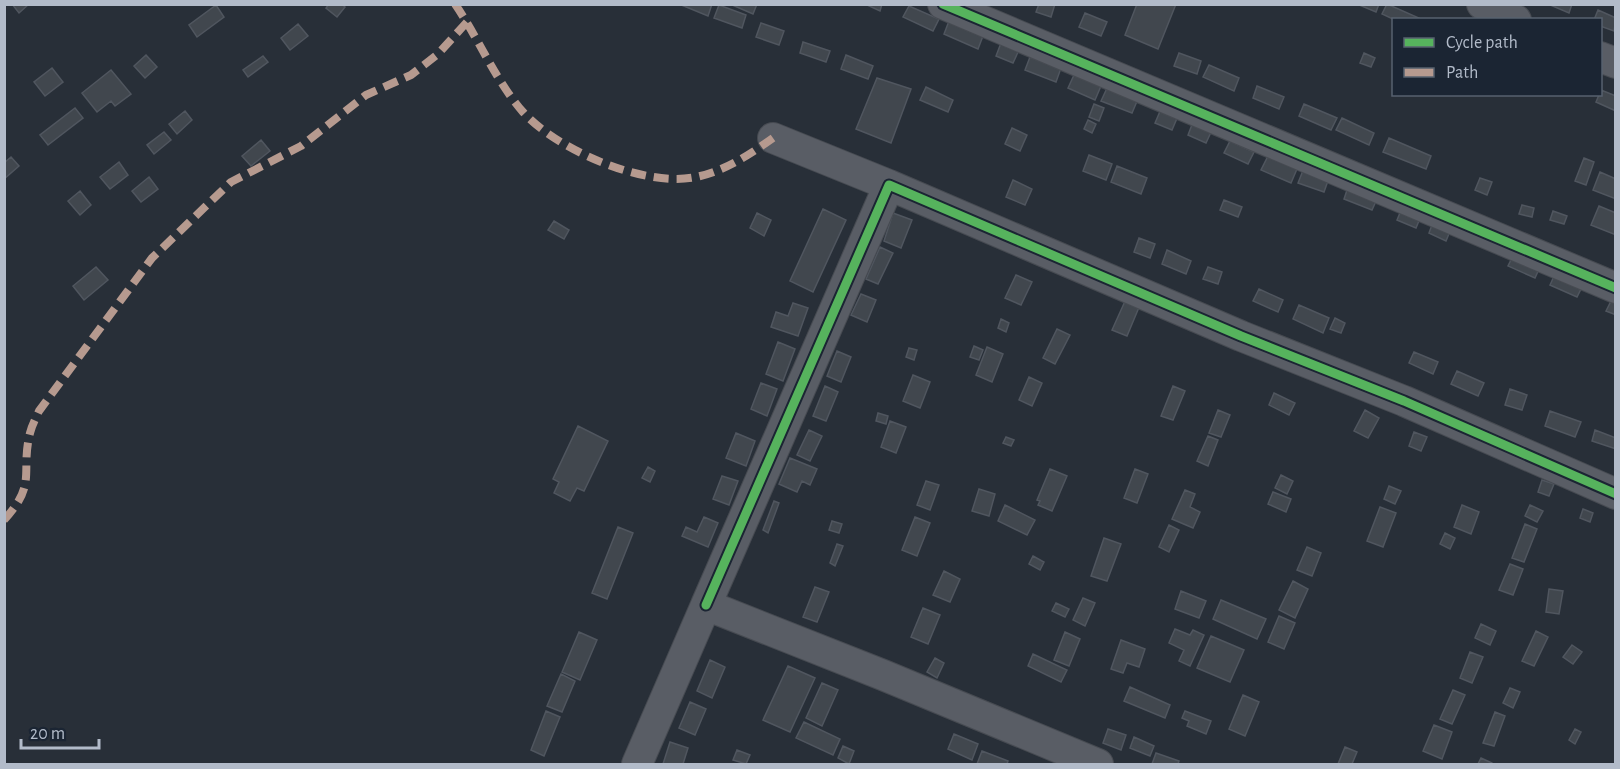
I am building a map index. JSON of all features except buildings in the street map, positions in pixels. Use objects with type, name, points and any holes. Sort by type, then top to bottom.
[{"type":"street","points":[[943,4],[1616,288]]},
{"type":"street","points":[[1482,4],[1512,18]]},
{"type":"street","points":[[772,138],[889,185],[1241,336],[1404,401],[1616,494]]},
{"type":"street","points":[[638,765],[889,185]]},
{"type":"street","points":[[706,605],[884,675],[1098,765]]},
{"type":"marked path","points":[[455,4],[504,87],[523,112],[557,140],[603,163],[652,177],[675,179],[696,177],[727,167],[773,138]]},
{"type":"marked path","points":[[4,520],[25,487],[27,447],[39,411],[152,258],[231,182],[301,146],[366,95],[411,75],[438,54],[467,22]]},
{"type":"cycle path","points":[[943,4],[1616,288]]},
{"type":"cycle path","points":[[706,605],[889,185],[1241,336],[1404,401],[1616,494]]}]
